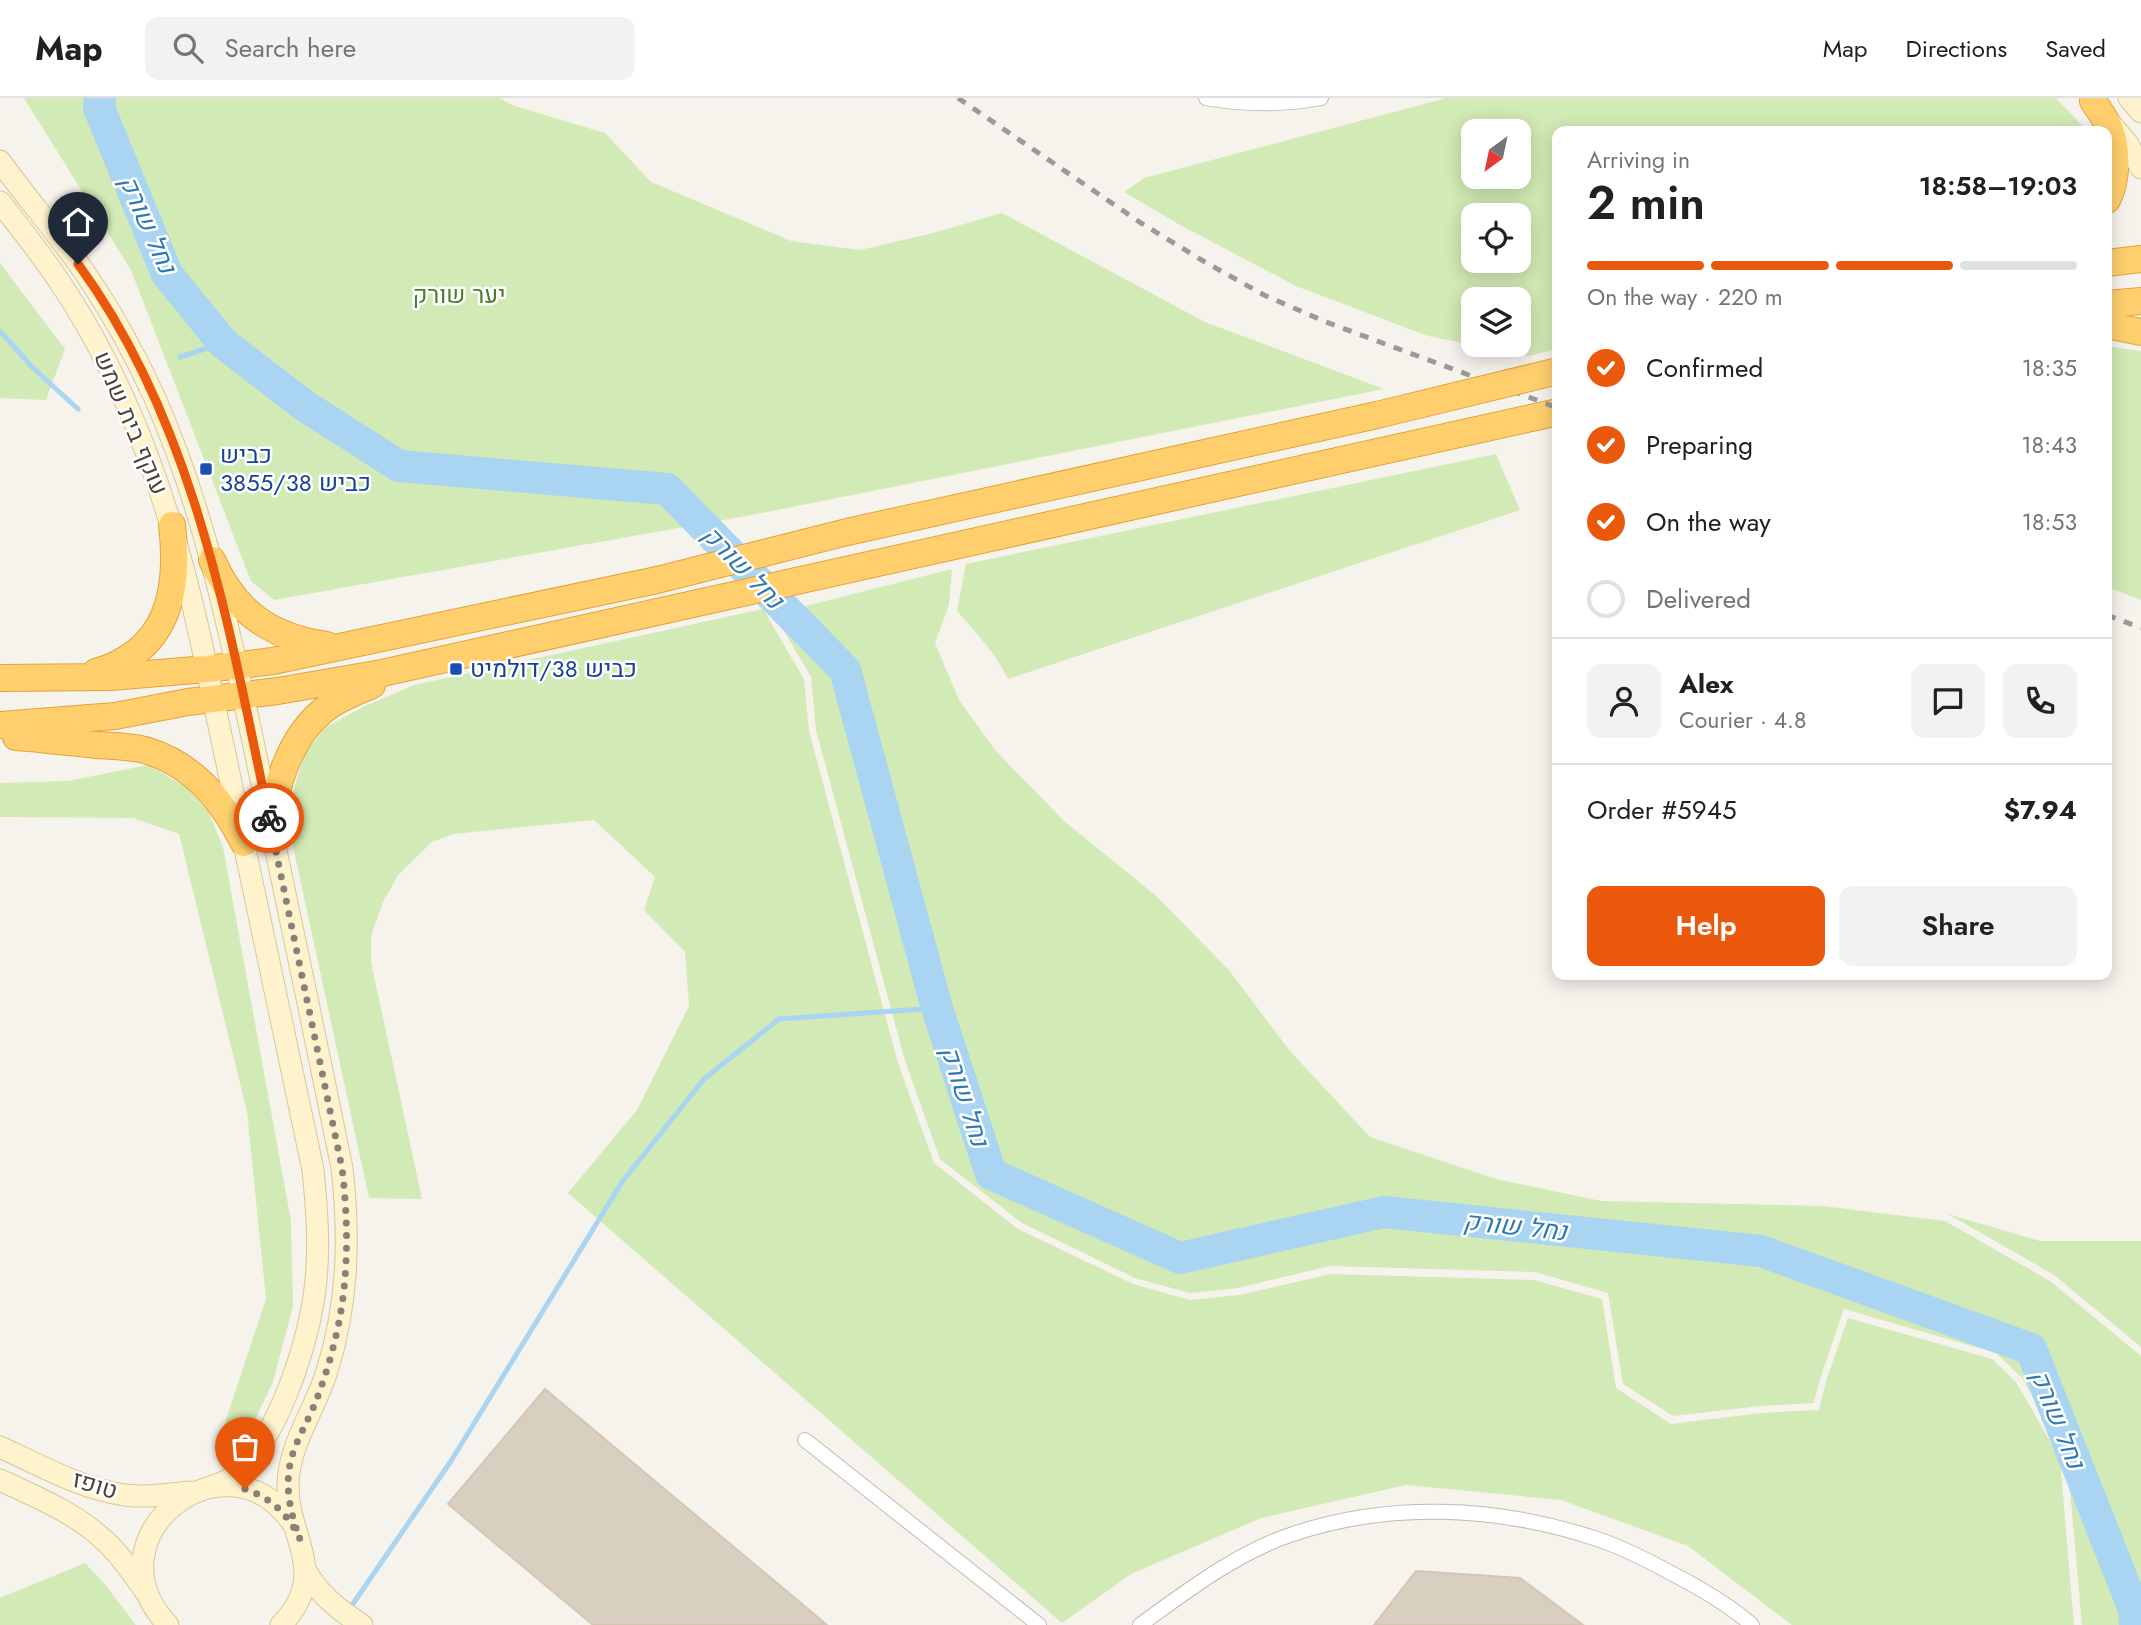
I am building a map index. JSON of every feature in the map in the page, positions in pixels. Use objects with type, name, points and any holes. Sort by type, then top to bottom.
[{"type":"highway","points":[[2091,100],[2109,126]]},
{"type":"highway","points":[[2112,136],[2115,167],[2112,189]]},
{"type":"highway","points":[[2112,262],[2141,259]]},
{"type":"highway","points":[[2112,304],[2141,301]]},
{"type":"highway","points":[[2112,326],[2141,332]]},
{"type":"highway","points":[[0,678],[111,677],[207,669],[354,645],[657,580],[847,533],[1377,415],[1552,372]]},
{"type":"highway","points":[[0,725],[116,716],[188,702],[243,696],[382,673],[1552,413]]},
{"type":"highway","points":[[62,678],[83,676],[122,661],[139,650],[152,636],[171,599],[175,577],[172,526]]},
{"type":"highway","points":[[212,560],[229,593],[246,612],[266,626],[313,643],[354,645]]},
{"type":"highway","points":[[272,832],[275,799],[285,767],[310,723],[336,701],[423,664]]},
{"type":"highway","points":[[0,735],[143,750],[163,757],[181,766],[208,787],[244,843]]},
{"type":"street","points":[[1206,98],[1255,103],[1321,98]]},
{"type":"street","points":[[2129,98],[2141,112]]},
{"type":"street","points":[[2091,100],[2127,143],[2141,168]]},
{"type":"street","name":"עוקף בית שמש","points":[[0,161],[90,281],[129,347],[169,433],[197,507],[237,666],[342,1168],[347,1226],[345,1285],[334,1345],[326,1375],[289,1467],[289,1504],[300,1539],[305,1569]]},
{"type":"street","name":"עוקף בית שמש","points":[[0,202],[61,283],[105,359],[140,435],[172,526],[207,669],[310,1151],[316,1199],[318,1259],[315,1289],[305,1340],[291,1382],[256,1452],[242,1469],[226,1481],[173,1504],[156,1523],[150,1534],[144,1558],[143,1571],[149,1595]]},
{"type":"street","points":[[805,1440],[1040,1625]]},
{"type":"street","name":"טופז","points":[[0,1447],[73,1480],[127,1495],[151,1496],[233,1487],[257,1493],[279,1507],[300,1539]]},
{"type":"street","name":"טופז","points":[[0,1480],[58,1507],[98,1534],[149,1595],[154,1607],[168,1625]]},
{"type":"street","points":[[1140,1625],[1195,1585],[1241,1557],[1289,1535],[1386,1513],[1444,1510],[1555,1527],[1595,1538],[1703,1590],[1752,1625]]},
{"type":"street","points":[[281,1625],[302,1592],[305,1569]]},
{"type":"street","points":[[305,1569],[314,1587],[362,1625]]},
{"type":"green space","name":"יער שורק","points":[[24,98],[499,98],[515,106],[605,133],[651,182],[791,241],[860,250],[1002,213],[1205,322],[1384,389],[757,514],[274,600],[251,581],[131,270]]},
{"type":"green space","points":[[1447,98],[2056,98],[2082,126],[1552,126],[1552,350],[1531,356],[1531,287],[1461,287],[1461,343],[1428,336],[1296,286],[1180,225],[1124,192],[1144,178]]},
{"type":"green space","points":[[0,263],[65,349],[46,400],[0,398]]},
{"type":"green space","points":[[2112,347],[2141,351],[2141,600],[2112,589]]},
{"type":"green space","points":[[1496,454],[1520,510],[1008,679],[991,652],[957,611],[966,564]]},
{"type":"green space","points":[[952,569],[949,605],[935,643],[959,700],[995,750],[1064,821],[1155,895],[1228,969],[1290,1051],[1370,1137],[1496,1179],[1601,1201],[1822,1206],[1945,1221],[2050,1281],[2141,1356],[2141,1625],[2082,1625],[2067,1457],[2022,1378],[1996,1353],[1844,1309],[1814,1403],[1673,1416],[1623,1384],[1608,1293],[1535,1272],[1330,1266],[1238,1288],[1190,1293],[1135,1278],[1022,1223],[940,1159],[905,1061],[816,730],[811,677],[774,614]]},
{"type":"green space","points":[[763,609],[804,679],[809,731],[898,1063],[934,1163],[1018,1229],[1133,1284],[1190,1300],[1240,1295],[1331,1274],[1534,1280],[1602,1299],[1616,1388],[1671,1424],[1761,1413],[1819,1410],[1848,1318],[1992,1359],[2016,1382],[2060,1459],[2074,1625],[1792,1625],[1688,1546],[1561,1500],[1406,1485],[1261,1518],[1131,1574],[1062,1623],[568,1193],[637,1110],[689,1006],[685,952],[644,910],[655,877],[594,820],[453,834],[432,842],[398,875],[383,902],[371,936],[371,962],[422,1199],[369,1198],[291,837],[290,806],[305,754],[326,727],[365,706],[414,685]]},
{"type":"green space","points":[[148,765],[186,787],[209,813],[223,847],[291,1221],[293,1306],[273,1382],[249,1432],[217,1447],[266,1299],[247,1112],[179,834],[133,818],[0,817],[0,783],[68,781]]},
{"type":"green space","points":[[1948,1214],[2040,1241],[2141,1241],[2141,1347],[2054,1275]]},
{"type":"green space","points":[[85,1563],[136,1625],[0,1625],[0,1598]]},
{"type":"building","points":[[545,1389],[827,1625],[593,1625],[448,1504]]},
{"type":"building","points":[[1416,1571],[1520,1578],[1583,1625],[1374,1625]]},
{"type":"waterway","name":"נחל שורק","points":[[100,98],[99,108],[167,274],[223,343],[305,406],[399,466],[667,489],[845,670],[937,1008],[991,1174],[1180,1258],[1384,1212],[1761,1251],[2031,1349],[2134,1609],[2135,1625]]},
{"type":"waterway","points":[[0,331],[31,366],[78,409]]},
{"type":"waterway","points":[[180,357],[223,343]]},
{"type":"waterway","points":[[348,1611],[451,1461],[622,1182],[704,1079],[779,1019],[937,1008]]},
{"type":"railway","points":[[958,98],[1141,223],[1264,295],[1326,322],[1552,406]]},
{"type":"railway","points":[[2112,617],[2141,628]]},
{"type":"way so far","points":[[245,1489],[279,1507],[295,1527],[300,1539],[289,1504],[289,1467],[326,1375],[341,1315],[347,1255],[342,1168],[269,818]]},
{"type":"place","name":"כביש 3855/כביש 38","points":[[206,469]]},
{"type":"place","name":"כביש 38/דולמיט","points":[[456,669]]},
{"type":"route","points":[[78,264],[113,318],[153,395],[197,507],[216,578],[269,818]]}]
